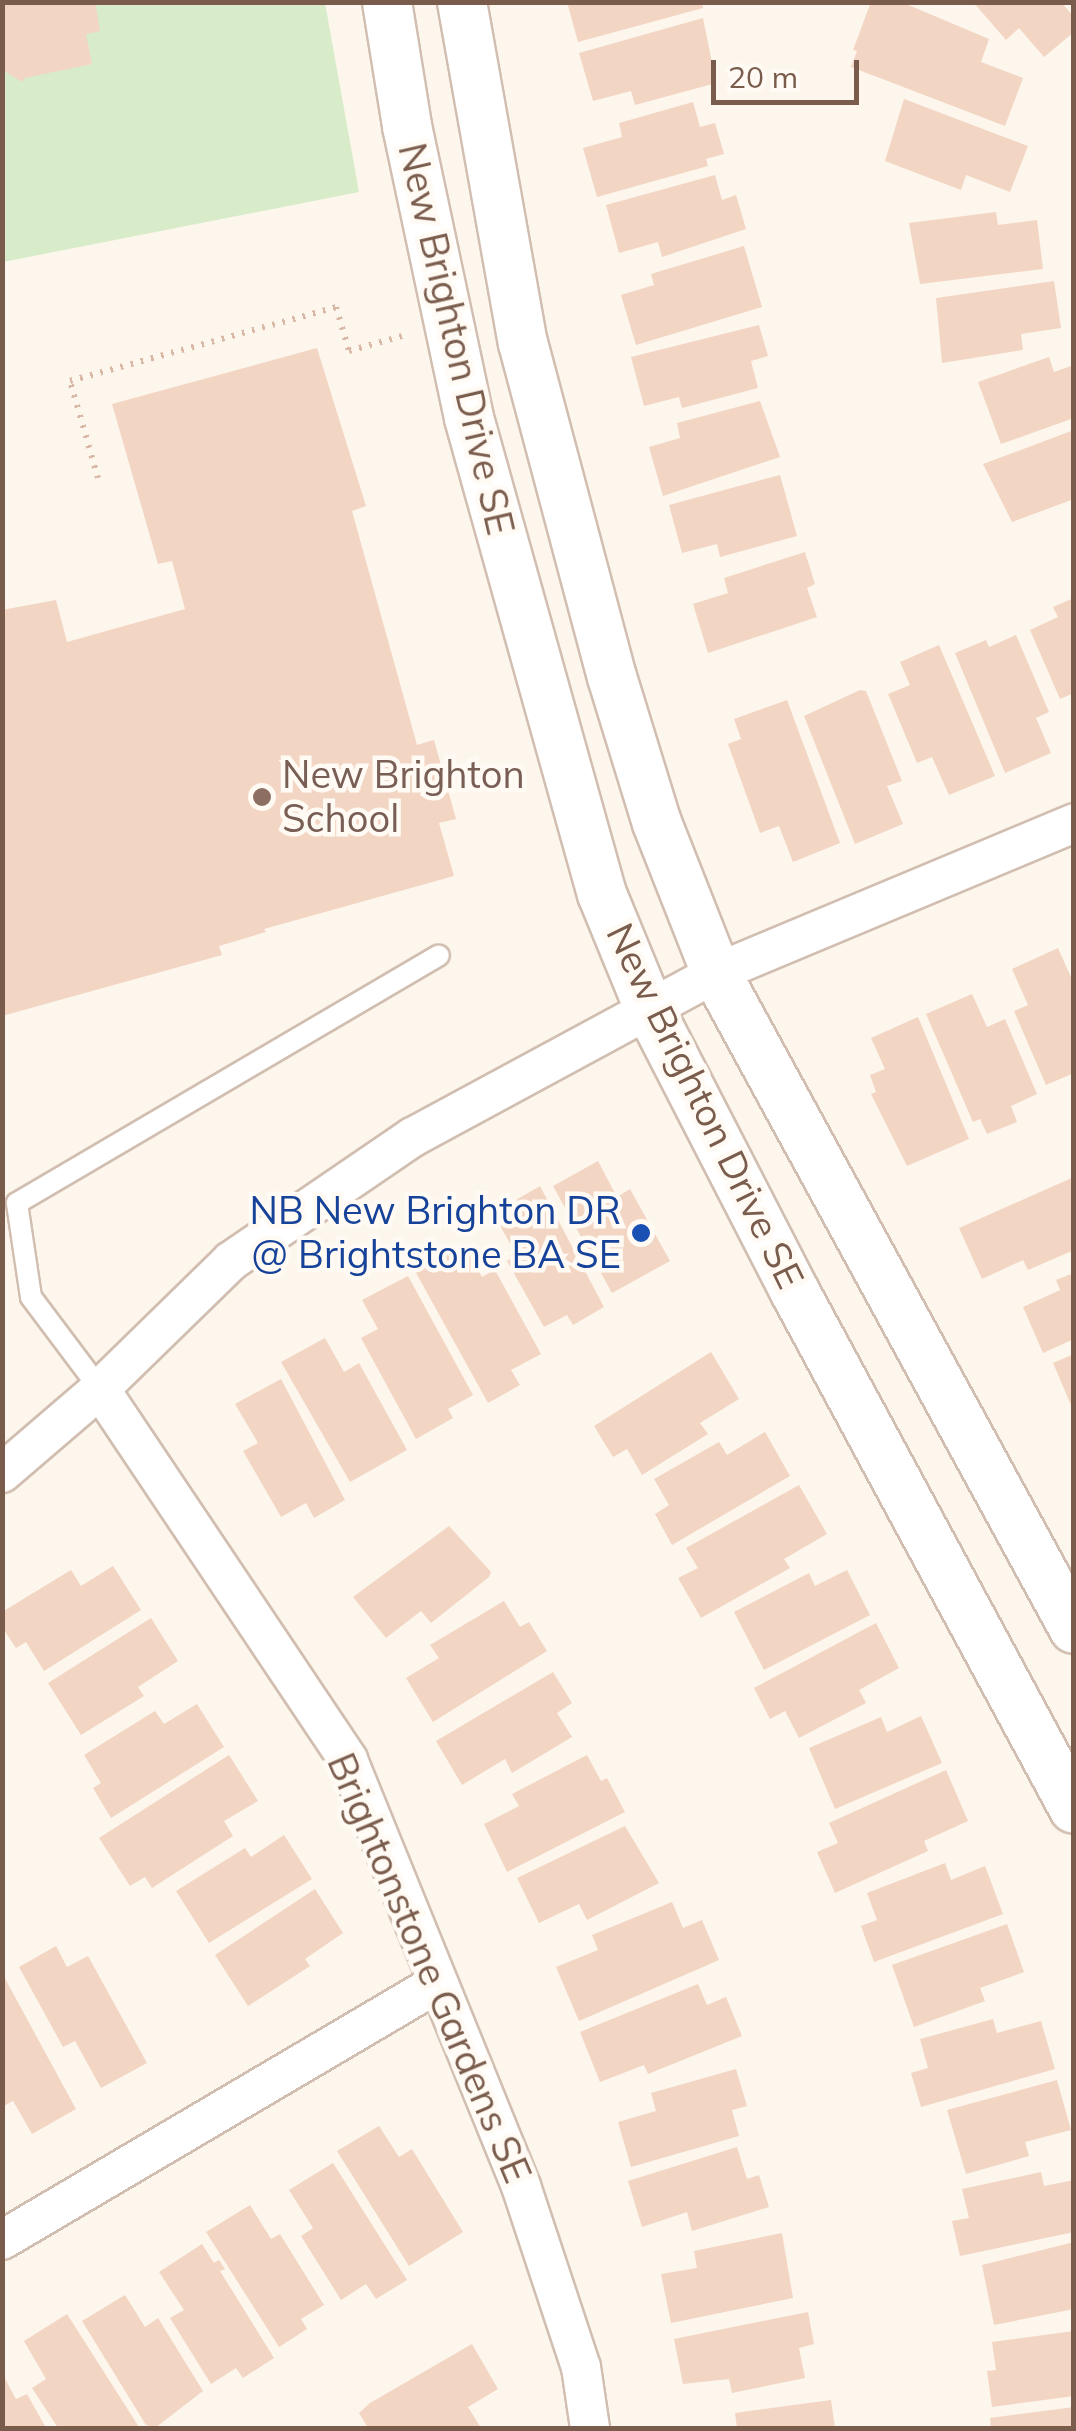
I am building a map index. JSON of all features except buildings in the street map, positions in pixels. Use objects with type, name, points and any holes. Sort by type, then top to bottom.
[{"type":"street","name":"New Brighton Drive SE","points":[[387,2],[407,126],[469,418],[602,894],[648,1006],[796,1292],[1074,1809]]},
{"type":"street","name":"New Brighton Drive SE","points":[[462,2],[523,344],[612,677],[657,823],[716,973],[1074,1629]]},
{"type":"street","points":[[2,1473],[100,1389],[231,1261],[414,1136],[648,1006],[716,973],[1074,823]]},
{"type":"street","name":"Brightonstone Gardens SE","points":[[100,1389],[348,1760],[521,2186],[581,2368],[590,2428]]},
{"type":"street","points":[[2,2240],[438,1984]]},
{"type":"lane","points":[[100,1389],[32,1297],[17,1203],[439,955]]},
{"type":"path","points":[[98,478],[70,381],[336,306],[348,351],[412,334]]},
{"type":"green space","points":[[3,3],[325,3],[359,192],[3,262]]},
{"type":"place","name":"New Brighton School","points":[[262,797]]},
{"type":"place","name":"NB New Brighton DR @ Brightstone BA SE","points":[[641,1233]]}]
